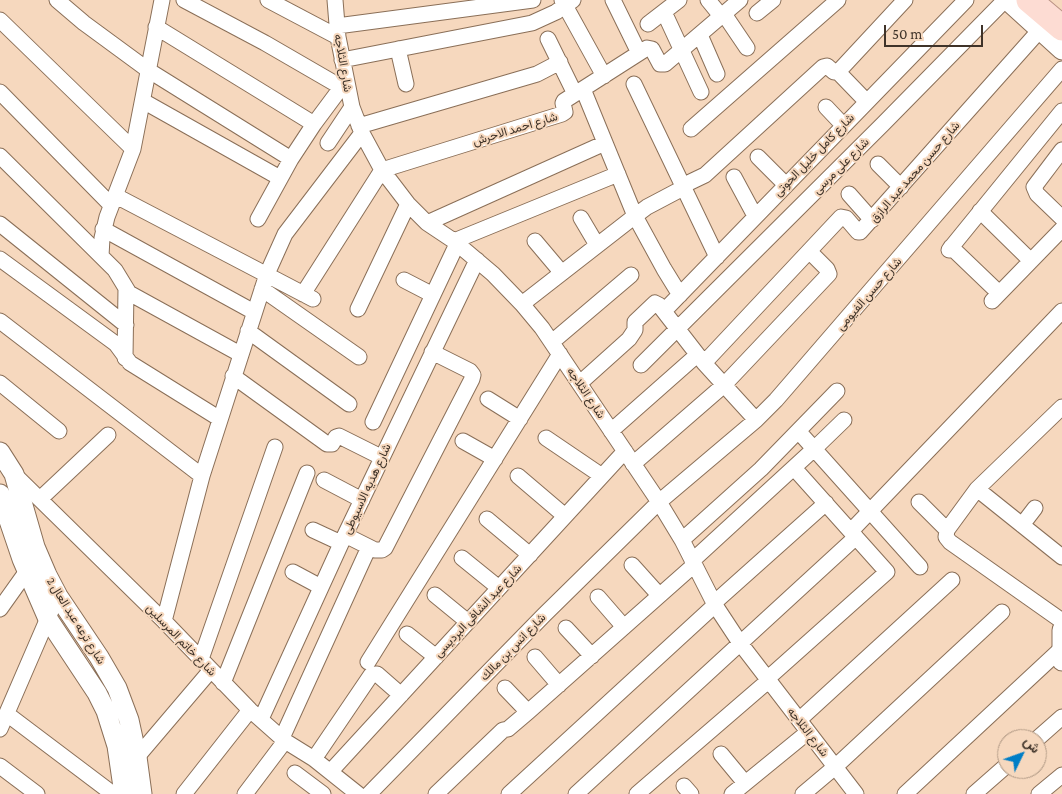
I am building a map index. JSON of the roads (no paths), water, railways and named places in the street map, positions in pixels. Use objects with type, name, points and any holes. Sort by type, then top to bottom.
[{"type":"main road","points":[[1029,0],[1050,30]]},
{"type":"main road","points":[[1041,0],[1062,18]]},
{"type":"street","points":[[56,0],[148,70],[291,159]]},
{"type":"street","points":[[184,0],[343,84],[291,159],[258,218]]},
{"type":"street","points":[[268,0],[337,31],[533,0]]},
{"type":"street","name":"شارع الثلاجه","points":[[335,0],[343,84],[360,129],[382,170],[408,204],[427,223],[477,260],[522,304],[556,348],[659,502],[682,540],[715,604],[740,643],[856,794]]},
{"type":"street","points":[[613,0],[639,53],[647,48],[651,48],[662,65],[700,35],[737,1]]},
{"type":"street","points":[[648,24],[680,0]]},
{"type":"street","points":[[708,0],[723,15],[747,48]]},
{"type":"street","points":[[758,13],[773,0]]},
{"type":"street","points":[[691,129],[838,0]]},
{"type":"street","points":[[838,72],[905,0]]},
{"type":"street","name":"شارع كامل خليل الحوتى","points":[[664,311],[966,0]]},
{"type":"street","points":[[1006,0],[1050,30],[1062,50]]},
{"type":"street","name":"شارع على مرسى","points":[[641,365],[1006,0]]},
{"type":"street","points":[[101,256],[104,229],[134,148],[160,1]]},
{"type":"street","points":[[342,60],[532,23],[543,19],[566,2],[604,76]]},
{"type":"street","points":[[664,12],[701,92]]},
{"type":"street","points":[[0,20],[134,148]]},
{"type":"street","points":[[156,27],[314,124]]},
{"type":"street","name":"شارع حسن محمد عبد الرازق","points":[[612,431],[701,359],[841,217],[846,218],[859,233],[1050,30]]},
{"type":"street","points":[[700,35],[717,74]]},
{"type":"street","points":[[548,39],[579,92],[605,143],[635,216],[680,295]]},
{"type":"street","points":[[398,49],[406,84]]},
{"type":"street","name":"شارع احمد الاحرش","points":[[382,170],[562,114],[565,110],[563,102],[639,53]]},
{"type":"street","points":[[164,621],[202,476],[266,274],[286,234],[360,129],[537,74],[560,62]]},
{"type":"street","points":[[522,304],[635,216],[705,175],[823,67],[827,66],[834,72],[838,72],[866,101]]},
{"type":"street","name":"شارع حسن الفيومى","points":[[659,502],[756,420],[802,372],[1062,69]]},
{"type":"street","points":[[634,84],[717,257]]},
{"type":"street","points":[[0,92],[114,200],[308,296],[382,170]]},
{"type":"street","points":[[142,101],[280,178]]},
{"type":"street","points":[[328,142],[352,107]]},
{"type":"street","points":[[826,107],[843,125]]},
{"type":"street","points":[[1062,111],[950,249],[996,297],[1062,230]]},
{"type":"street","points":[[427,223],[605,143]]},
{"type":"street","points":[[1062,150],[1034,187],[1035,192],[1062,218]]},
{"type":"street","points":[[0,156],[115,270],[132,295],[240,354]]},
{"type":"street","points":[[758,157],[786,185]]},
{"type":"street","points":[[878,164],[901,187]]},
{"type":"street","points":[[373,422],[433,295],[455,243],[618,174]]},
{"type":"street","points":[[734,177],[755,216]]},
{"type":"street","points":[[850,194],[872,220]]},
{"type":"street","points":[[358,309],[408,204]]},
{"type":"street","points":[[980,211],[1031,261]]},
{"type":"street","points":[[581,218],[597,246]]},
{"type":"street","points":[[0,224],[126,325]]},
{"type":"street","points":[[104,229],[254,312]]},
{"type":"street","points":[[534,241],[562,273]]},
{"type":"street","points":[[633,464],[724,385],[829,274],[828,269],[809,251]]},
{"type":"street","points":[[0,259],[116,344],[130,363],[220,419]]},
{"type":"street","name":"شارع هديه الاسيوطى","points":[[184,794],[255,715],[321,587],[477,260]]},
{"type":"street","points":[[368,662],[520,419],[556,348],[631,274]]},
{"type":"street","points":[[404,280],[433,295]]},
{"type":"street","points":[[125,358],[126,288]]},
{"type":"street","points":[[262,289],[358,357]]},
{"type":"street","points":[[580,384],[628,339],[635,330],[635,322],[653,304],[657,304],[701,359],[756,420]]},
{"type":"street","points":[[576,794],[740,643],[854,534],[870,511],[1062,311]]},
{"type":"street","points":[[0,321],[202,476]]},
{"type":"street","points":[[248,331],[349,404]]},
{"type":"street","points":[[313,530],[379,551],[385,548],[473,375],[470,371],[432,352]]},
{"type":"street","points":[[233,376],[327,444],[332,444],[339,436],[382,458]]},
{"type":"street","points":[[0,383],[59,431]]},
{"type":"street","points":[[682,540],[729,500],[799,432],[837,391]]},
{"type":"street","points":[[488,399],[520,419]]},
{"type":"street","points":[[1062,407],[977,489],[947,530],[946,537],[950,542],[1062,621]]},
{"type":"street","points":[[436,794],[503,730],[508,729],[528,712],[659,595],[844,420]]},
{"type":"street","points":[[799,432],[920,567]]},
{"type":"street","points":[[40,499],[108,435]]},
{"type":"street","points":[[546,438],[602,476]]},
{"type":"street","points":[[462,441],[495,459]]},
{"type":"street","points":[[129,760],[206,665],[275,447]]},
{"type":"street","name":"شارع عبد الشافى البرديسى","points":[[331,771],[625,451]]},
{"type":"street","name":"شارع ترعه عبد العال 2","points":[[0,452],[14,474],[35,547],[47,575],[58,596],[99,657],[117,688],[129,720],[129,760],[124,794]]},
{"type":"street","points":[[637,794],[768,680],[886,572],[794,468]]},
{"type":"street","points":[[223,683],[308,473]]},
{"type":"street","name":"شارع خاتم المرسلين","points":[[14,474],[164,621],[255,715],[283,739],[331,771],[358,794]]},
{"type":"street","points":[[518,476],[565,516]]},
{"type":"street","points":[[324,480],[362,500]]},
{"type":"street","points":[[977,489],[1062,557]]},
{"type":"street","name":"شارع ترعه عبد العال 2","points":[[0,494],[4,526],[48,619],[97,693],[113,730],[129,760],[142,794]]},
{"type":"street","name":"شارع انس بن مالك","points":[[369,794],[544,615],[659,502]]},
{"type":"street","points":[[919,502],[947,530]]},
{"type":"street","points":[[509,794],[826,503]]},
{"type":"street","points":[[1022,525],[1035,508]]},
{"type":"street","points":[[487,519],[530,555]]},
{"type":"street","points":[[245,794],[283,739],[369,548]]},
{"type":"street","points":[[462,558],[499,588]]},
{"type":"street","points":[[632,565],[659,595]]},
{"type":"street","points":[[0,609],[26,571]]},
{"type":"street","points":[[293,572],[321,587]]},
{"type":"street","points":[[732,794],[952,580]]},
{"type":"street","points":[[435,595],[468,622]]},
{"type":"street","points":[[0,729],[6,703],[58,596]]},
{"type":"street","points":[[598,597],[624,627]]},
{"type":"street","points":[[803,794],[835,767],[1002,612]]},
{"type":"street","points":[[566,628],[592,656]]},
{"type":"street","points":[[905,794],[1062,655],[1062,630]]},
{"type":"street","points":[[407,634],[436,657]]},
{"type":"street","points":[[535,657],[559,685]]},
{"type":"street","points":[[314,759],[371,675],[377,674],[401,695]]},
{"type":"street","points":[[505,688],[528,712]]},
{"type":"street","points":[[6,703],[113,794]]},
{"type":"street","points":[[1047,730],[1062,717]]},
{"type":"street","points":[[721,754],[745,783]]},
{"type":"street","points":[[0,766],[37,794]]},
{"type":"street","points":[[295,772],[323,794]]},
{"type":"street","points":[[974,794],[997,774]]},
{"type":"street","points":[[1040,794],[1062,775]]}]
